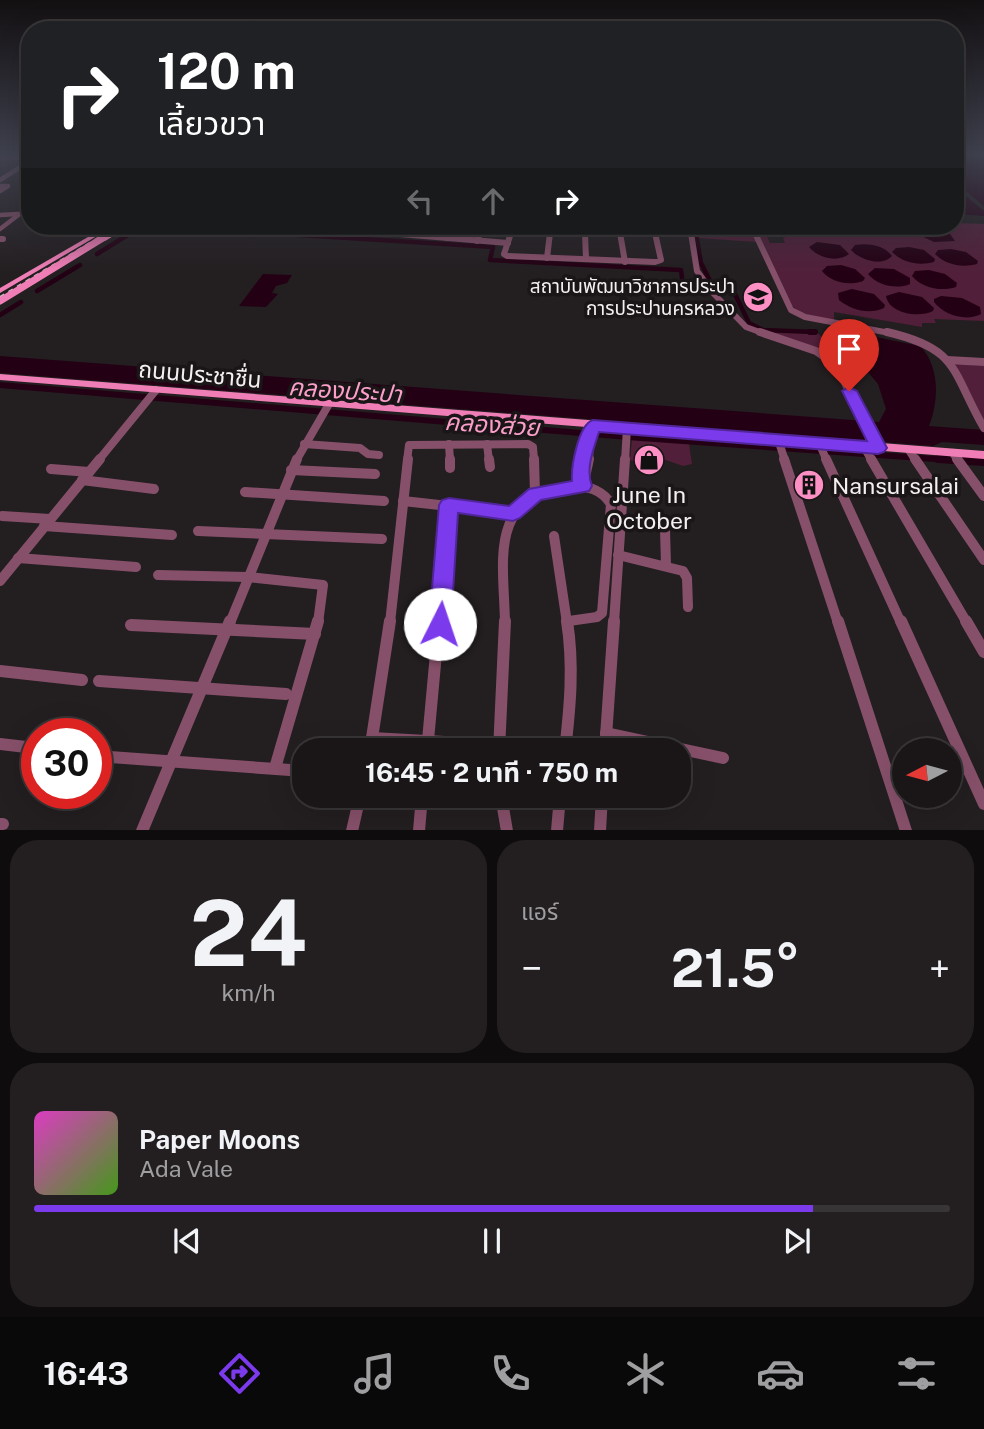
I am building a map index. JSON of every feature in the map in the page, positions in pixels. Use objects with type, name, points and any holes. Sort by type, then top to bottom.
[{"type":"main road","points":[[0,293],[31,272],[99,235]]},
{"type":"main road","points":[[0,293],[100,235]]},
{"type":"main road","points":[[0,302],[101,235]]},
{"type":"main road","points":[[0,302],[111,235]]},
{"type":"main road","points":[[31,272],[26,277],[29,280],[45,276]]},
{"type":"main road","name":"ถนนประชาชื่น","points":[[0,377],[153,394],[591,433],[867,452],[877,445],[913,456],[957,458],[984,455]]},
{"type":"street","points":[[0,215],[19,214]]},
{"type":"street","points":[[1,228],[19,214]]},
{"type":"street","points":[[407,235],[508,243]]},
{"type":"street","points":[[477,241],[479,235]]},
{"type":"street","points":[[510,235],[504,254],[507,256],[660,261],[656,235]]},
{"type":"street","points":[[547,257],[549,235]]},
{"type":"street","points":[[585,235],[586,259]]},
{"type":"street","points":[[621,235],[625,261]]},
{"type":"street","points":[[691,235],[698,275],[738,321],[760,334],[823,354],[836,365],[877,445]]},
{"type":"street","points":[[756,235],[792,310],[814,319],[922,341],[938,349],[947,360],[984,428]]},
{"type":"street","points":[[947,360],[984,362]]},
{"type":"street","points":[[0,581],[153,394]]},
{"type":"street","points":[[142,830],[203,690],[292,470],[326,408]]},
{"type":"street","points":[[583,486],[591,433]]},
{"type":"street","points":[[606,738],[626,434]]},
{"type":"street","points":[[304,444],[359,448],[369,454],[379,455]]},
{"type":"street","points":[[449,444],[450,468]]},
{"type":"street","points":[[487,444],[489,467]]},
{"type":"street","points":[[780,444],[906,830]]},
{"type":"street","points":[[372,738],[388,645],[409,445],[531,445],[536,494]]},
{"type":"street","points":[[823,449],[984,804]]},
{"type":"street","points":[[867,452],[984,652]]},
{"type":"street","points":[[913,456],[984,560]]},
{"type":"street","points":[[957,458],[984,496]]},
{"type":"street","points":[[51,469],[89,472]]},
{"type":"street","points":[[292,470],[375,474]]},
{"type":"street","points":[[82,480],[155,489]]},
{"type":"street","points":[[500,738],[506,642],[503,540],[513,513],[536,494],[583,486],[604,494],[611,504],[602,613],[597,617],[569,621]]},
{"type":"street","points":[[245,492],[384,501]]},
{"type":"street","points":[[403,500],[513,513]]},
{"type":"street","points":[[429,738],[449,505]]},
{"type":"street","points":[[2,516],[172,535]]},
{"type":"street","points":[[665,529],[666,566]]},
{"type":"street","points":[[198,531],[382,539]]},
{"type":"street","points":[[554,536],[569,621],[572,684],[566,738]]},
{"type":"street","points":[[618,555],[685,573],[688,607]]},
{"type":"street","points":[[0,565],[15,562],[136,567]]},
{"type":"street","points":[[158,575],[248,577],[323,585],[325,594],[315,634],[275,768]]},
{"type":"street","points":[[131,625],[315,634]]},
{"type":"street","points":[[0,671],[82,680]]},
{"type":"street","points":[[99,681],[286,694]]},
{"type":"street","points":[[606,733],[723,758]]},
{"type":"street","points":[[0,744],[21,746]]},
{"type":"street","points":[[112,757],[292,770]]},
{"type":"street","points":[[352,830],[357,808]]},
{"type":"street","points":[[419,830],[421,808]]},
{"type":"street","points":[[503,808],[508,830]]},
{"type":"street","points":[[557,830],[559,808]]},
{"type":"street","points":[[600,830],[601,808]]},
{"type":"shaded area","points":[[964,223],[984,224],[984,321],[934,319],[936,323],[922,323],[922,327],[834,312],[834,320],[803,314],[792,306],[759,235],[766,235],[770,243],[785,243],[783,238],[791,235],[964,235]]},
{"type":"shaded area","points":[[698,235],[753,235],[757,242],[698,238]]},
{"type":"shaded area","points":[[763,331],[819,334],[839,359],[811,346]]},
{"type":"shaded area","points":[[955,364],[984,366],[984,420],[955,367]]},
{"type":"shaded area","points":[[632,439],[689,444],[692,464],[683,466],[660,458],[651,466],[630,460]]},
{"type":"water","points":[[964,195],[984,211],[984,216],[964,215]]},
{"type":"water","points":[[970,195],[984,195],[984,206]]},
{"type":"water","points":[[919,235],[951,235],[955,241],[934,242]]},
{"type":"water","points":[[817,242],[840,245],[849,254],[834,259],[823,256],[809,247]]},
{"type":"water","points":[[855,245],[875,246],[885,249],[892,256],[877,262],[865,259],[851,250]]},
{"type":"water","points":[[896,248],[924,250],[935,259],[934,262],[911,263],[892,252]]},
{"type":"water","points":[[938,250],[966,252],[978,261],[977,264],[954,265],[935,254]]},
{"type":"water","points":[[841,265],[855,269],[865,278],[863,281],[847,283],[831,278],[822,271],[827,266]]},
{"type":"water","points":[[875,268],[894,269],[910,278],[910,284],[899,287],[882,284],[868,274]]},
{"type":"water","points":[[929,270],[945,274],[957,283],[956,287],[932,288],[912,276],[915,271]]},
{"type":"water","points":[[263,274],[292,275],[287,283],[276,286],[272,293],[278,294],[266,307],[239,306]]},
{"type":"water","points":[[852,289],[874,294],[885,305],[884,308],[860,310],[839,300],[838,293]]},
{"type":"water","points":[[899,292],[922,297],[934,308],[933,311],[913,314],[898,311],[888,302],[886,296]]},
{"type":"water","points":[[941,296],[962,298],[980,307],[981,314],[962,317],[949,314],[934,302],[934,299]]},
{"type":"water","name":"คลองประปา","points":[[837,329],[920,346],[931,363],[936,384],[935,406],[929,426],[984,430],[984,445],[942,442],[933,446],[0,373],[0,356],[879,422],[886,409],[878,384],[837,335]]},
{"type":"waterway","points":[[97,254],[128,235]]},
{"type":"waterway","points":[[299,235],[493,247],[490,260],[681,270],[683,286],[696,287]]},
{"type":"waterway","points":[[696,235],[701,263],[711,283],[730,284],[749,323],[763,330],[815,332],[810,332]]},
{"type":"waterway","points":[[37,291],[80,265]]},
{"type":"waterway","points":[[0,315],[21,302]]},
{"type":"waterway","name":"คลองส่วย","points":[[0,385],[641,438],[963,461]]},
{"type":"waterway","name":"คลองส่วย","points":[[938,459],[984,462]]},
{"type":"railway","points":[[0,297],[103,235]]},
{"type":"place","name":"สถาบันพัฒนาวิชาการประปา การประปานครหลวง","points":[[758,297]]},
{"type":"place","name":"June In October","points":[[649,460]]},
{"type":"place","name":"Nansursalai","points":[[809,485]]},
{"type":"route","points":[[440,624],[449,505],[513,513],[536,494],[551,489],[583,486],[580,479],[583,453],[593,426],[878,448],[849,391]]}]
